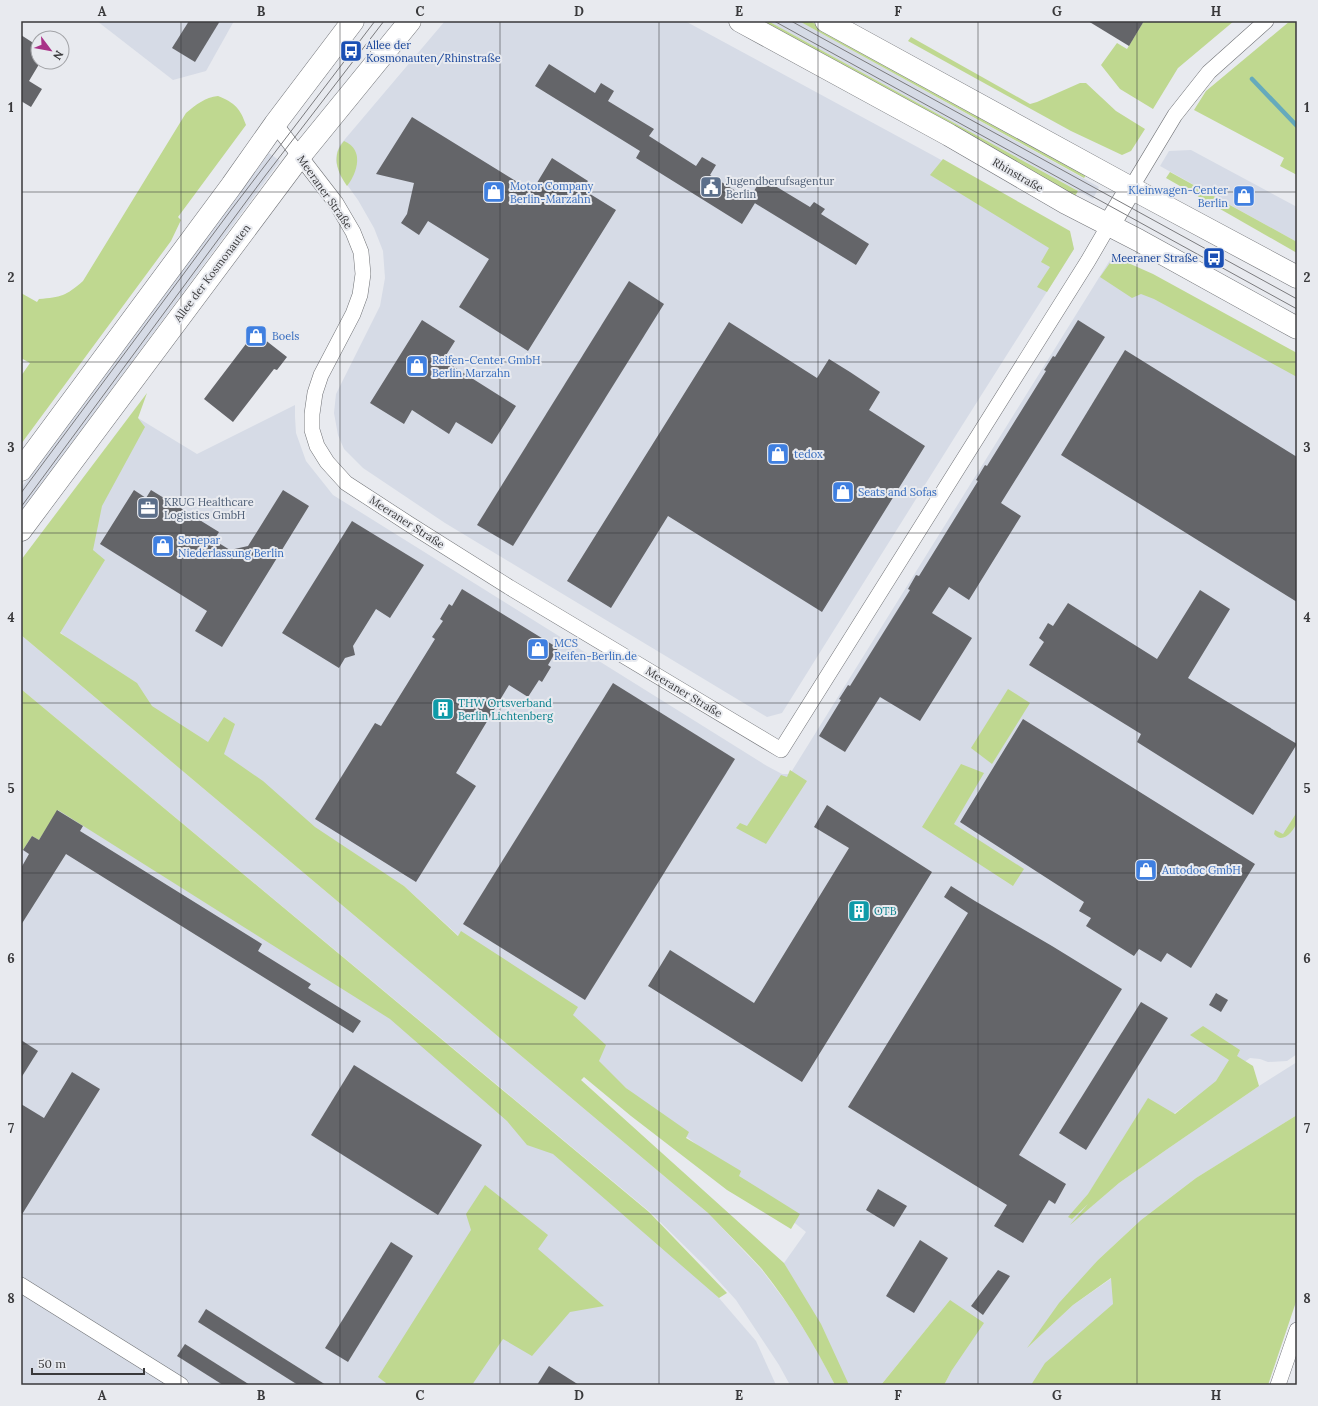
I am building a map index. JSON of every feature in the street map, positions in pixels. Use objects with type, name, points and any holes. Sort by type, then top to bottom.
[{"type":"main road","points":[[21,470],[228,191],[275,124],[353,21]]},
{"type":"main road","name":"Allee der Kosmonauten","points":[[21,530],[300,156],[410,21]]},
{"type":"main road","name":"Rhinstraße","points":[[740,21],[949,135],[1066,203],[1297,328]]},
{"type":"main road","points":[[826,21],[1297,277]]},
{"type":"main road","points":[[1109,225],[1131,188]]},
{"type":"street","points":[[1131,188],[1175,115],[1208,72],[1266,21]]},
{"type":"street","name":"Meeraner Straße","points":[[275,124],[336,203],[353,232],[361,252],[363,274],[360,295],[353,314],[321,375],[315,393],[312,414],[312,430],[317,446],[328,462],[346,483],[415,527],[510,587],[781,750],[1072,287],[1109,225]]},
{"type":"street","points":[[21,1285],[181,1385]]},
{"type":"street","points":[[1278,1385],[1297,1330]]},
{"type":"shaded area","points":[[97,21],[234,21],[206,71],[173,80]]},
{"type":"shaded area","points":[[445,21],[685,21],[934,156],[1070,233],[1074,249],[782,713],[767,717],[445,523],[363,468],[344,449],[338,435],[334,413],[336,394],[380,306],[385,278],[383,251],[374,228],[358,200],[340,175],[336,162],[337,152],[340,145]]},
{"type":"shaded area","points":[[768,21],[799,21],[1099,187],[1093,199]]},
{"type":"shaded area","name":"Kleinwagen-Center Berlin","points":[[1191,150],[1297,207],[1297,242],[1160,166],[1169,151]]},
{"type":"shaded area","points":[[269,153],[280,161],[21,512],[21,488]]},
{"type":"shaded area","points":[[1113,259],[1297,361],[1297,1054],[1287,1061],[1268,1062],[1250,1058],[1164,1121],[1073,1222],[1119,1183],[1259,1086],[1297,1062],[1297,1115],[1196,1178],[1141,1220],[1098,1260],[1029,1346],[1073,1305],[1112,1278],[1189,1237],[1035,1385],[944,1385],[952,1370],[950,1300],[881,1385],[848,1385],[784,1263],[806,1232],[626,1088],[404,886],[249,786],[60,632],[90,502],[138,418],[197,454],[295,405],[296,433],[306,461],[333,495],[767,766],[782,774],[790,774],[1110,260]]},
{"type":"shaded area","points":[[21,635],[708,1213],[761,1269],[789,1306],[815,1347],[835,1385],[790,1385],[779,1365],[736,1300],[707,1268],[650,1212],[21,689]]},
{"type":"shaded area","points":[[21,769],[378,1000],[615,1201],[719,1298],[756,1341],[776,1385],[21,1385]]},
{"type":"green space","points":[[756,21],[768,21],[1078,191],[1075,196]]},
{"type":"green space","points":[[799,21],[810,21],[1087,174],[1084,178]]},
{"type":"green space","points":[[1144,21],[1234,21],[1178,68],[1153,109],[1120,89],[1101,65],[1117,43],[1127,49]]},
{"type":"green space","points":[[1290,21],[1297,21],[1297,175],[1280,166],[1284,158],[1194,110],[1206,91]]},
{"type":"green space","points":[[911,37],[1030,104],[1080,83],[1086,83],[1116,111],[1145,129],[1131,151],[1122,155],[1071,131],[908,41]]},
{"type":"green space","points":[[218,96],[229,101],[239,110],[246,125],[178,217],[181,220],[171,241],[21,444],[21,376],[30,363],[21,358],[21,293],[37,302],[39,299],[63,295],[83,281],[186,113],[197,104]]},
{"type":"green space","points":[[344,141],[354,149],[357,155],[356,168],[347,186],[340,175],[337,164],[338,152]]},
{"type":"green space","points":[[943,159],[1070,231],[1074,249],[1047,292],[1037,287],[1050,267],[1041,262],[1049,248],[930,175]]},
{"type":"green space","points":[[1170,172],[1297,242],[1297,253],[1166,178]]},
{"type":"green space","points":[[1117,258],[1153,274],[1297,353],[1297,377],[1154,299],[1141,294],[1132,298],[1100,277],[1112,260]]},
{"type":"green space","points":[[147,393],[138,418],[145,427],[102,506],[93,550],[105,560],[60,633],[137,683],[152,706],[208,742],[224,717],[235,724],[224,754],[263,781],[315,827],[404,886],[458,936],[461,931],[578,1007],[573,1015],[606,1045],[599,1061],[626,1088],[689,1132],[686,1138],[741,1171],[739,1176],[800,1214],[791,1229],[727,1190],[631,1116],[584,1077],[581,1080],[784,1263],[821,1324],[849,1385],[835,1385],[819,1354],[772,1282],[755,1261],[708,1213],[21,635],[21,560]]},
{"type":"green space","points":[[21,689],[649,1212],[727,1293],[719,1298],[553,1154],[527,1145],[507,1121],[390,1019],[58,810],[39,840],[32,836],[23,850],[21,850]]},
{"type":"green space","points":[[1008,689],[1030,703],[992,764],[971,748]]},
{"type":"green space","points":[[961,764],[984,773],[954,824],[1024,869],[1013,886],[922,827]]},
{"type":"green space","points":[[790,770],[807,781],[766,844],[736,828],[740,823],[747,826],[781,775],[787,777]]},
{"type":"green space","points":[[1297,812],[1297,821],[1291,833],[1281,838],[1277,837],[1274,834],[1275,830],[1283,834]]},
{"type":"green space","points":[[1203,1026],[1240,1050],[1237,1056],[1253,1066],[1259,1086],[1119,1183],[1070,1225],[1088,1204],[1072,1219],[1068,1217],[1088,1194],[1148,1098],[1175,1114],[1216,1081],[1229,1060],[1190,1035]]},
{"type":"green space","points":[[1297,1115],[1297,1299],[1268,1385],[1031,1385],[1045,1363],[1113,1304],[1111,1278],[1073,1305],[1027,1348],[1059,1303],[1098,1260],[1141,1220],[1196,1178]]},
{"type":"green space","points":[[485,1185],[548,1235],[538,1249],[604,1306],[570,1312],[532,1356],[503,1339],[472,1385],[385,1385],[386,1383],[378,1377],[471,1230],[466,1214]]},
{"type":"green space","points":[[950,1300],[984,1323],[952,1370],[944,1385],[881,1385]]},
{"type":"building","points":[[189,21],[220,21],[195,62],[172,48]]},
{"type":"building","points":[[1088,21],[1144,21],[1129,46]]},
{"type":"building","points":[[21,35],[30,41],[30,70],[36,70],[29,81],[42,89],[31,107],[21,101]]},
{"type":"building","points":[[549,64],[595,93],[601,83],[614,91],[608,101],[654,129],[649,136],[696,166],[702,157],[716,165],[710,175],[749,199],[762,178],[810,207],[814,202],[825,209],[821,214],[869,244],[856,265],[755,203],[742,224],[636,158],[640,151],[535,86]]},
{"type":"building","points":[[412,117],[532,191],[552,158],[588,181],[582,189],[616,210],[528,351],[459,307],[489,259],[428,221],[419,235],[401,223],[407,214],[414,183],[376,174]]},
{"type":"building","points":[[629,281],[664,304],[513,546],[477,525]]},
{"type":"building","points":[[422,320],[455,341],[443,360],[516,406],[492,444],[456,422],[449,434],[412,410],[404,424],[370,403]]},
{"type":"building","points":[[1078,320],[1105,337],[1001,503],[1021,516],[969,600],[949,587],[932,613],[972,638],[920,721],[880,697],[845,752],[819,736],[841,700],[839,699],[848,685],[850,686],[910,590],[908,589],[916,575],[919,576],[978,481],[976,480],[985,465],[987,466],[1046,371],[1044,370],[1053,356],[1055,357]]},
{"type":"building","points":[[729,322],[817,378],[829,359],[850,372],[880,392],[869,410],[925,446],[822,612],[668,516],[611,608],[567,581]]},
{"type":"building","points":[[255,332],[287,357],[277,370],[274,369],[233,422],[204,399]]},
{"type":"building","points":[[1125,350],[1297,457],[1297,602],[1061,455]]},
{"type":"building","points":[[134,490],[146,498],[151,490],[219,532],[214,540],[230,550],[248,546],[283,490],[309,506],[222,647],[195,631],[207,611],[100,544]]},
{"type":"building","points":[[352,521],[424,565],[390,618],[376,609],[353,646],[355,655],[345,658],[339,668],[282,633]]},
{"type":"building","points":[[462,589],[558,648],[548,665],[551,667],[542,682],[539,680],[528,697],[509,685],[456,773],[476,786],[416,882],[315,819],[375,723],[381,726],[435,639],[432,637],[443,621],[440,619],[449,604],[452,606]]},
{"type":"building","points":[[1200,590],[1230,609],[1188,678],[1297,744],[1253,815],[1137,742],[1141,734],[1029,665],[1044,642],[1039,638],[1048,623],[1053,626],[1068,603],[1157,659]]},
{"type":"building","points":[[613,683],[735,759],[585,1000],[463,924]]},
{"type":"building","points":[[1023,719],[1255,864],[1191,968],[1167,953],[1161,962],[1139,949],[1134,956],[1086,926],[1091,918],[1079,911],[1084,902],[960,822]]},
{"type":"building","name":"OTB","points":[[827,805],[932,872],[802,1082],[648,986],[670,950],[754,1003],[849,848],[814,827]]},
{"type":"building","points":[[57,810],[83,826],[80,831],[262,944],[258,951],[311,984],[308,988],[361,1021],[353,1033],[66,854],[21,925],[21,868],[29,854],[23,850],[32,836],[39,840]]},
{"type":"building","points":[[951,886],[1122,989],[1019,1155],[1066,1184],[1055,1204],[1049,1200],[1023,1243],[994,1226],[1007,1205],[848,1107],[968,913],[944,897]]},
{"type":"building","points":[[1216,993],[1228,1000],[1221,1012],[1209,1005]]},
{"type":"building","points":[[1141,1002],[1168,1018],[1086,1150],[1059,1133]]},
{"type":"building","points":[[21,1040],[38,1051],[21,1078]]},
{"type":"building","points":[[354,1065],[482,1145],[438,1215],[311,1135]]},
{"type":"building","points":[[72,1072],[100,1089],[21,1216],[21,1104],[44,1118]]},
{"type":"building","points":[[878,1189],[907,1206],[894,1227],[866,1210]]},
{"type":"building","points":[[920,1240],[948,1258],[914,1313],[886,1296]]},
{"type":"building","points":[[391,1242],[413,1256],[348,1362],[325,1348]]},
{"type":"building","points":[[998,1270],[1010,1276],[983,1315],[971,1306]]},
{"type":"building","points":[[206,1309],[326,1385],[298,1385],[198,1322]]},
{"type":"building","points":[[185,1344],[250,1385],[223,1385],[177,1356]]},
{"type":"building","points":[[549,1366],[579,1385],[537,1385]]},
{"type":"waterway","points":[[1252,79],[1297,126]]},
{"type":"tram line","points":[[21,493],[231,210],[375,21]]},
{"type":"tram line","points":[[21,507],[265,176],[384,21]]},
{"type":"tram line","points":[[774,21],[1297,309]]},
{"type":"tram line","points":[[791,21],[1297,299]]},
{"type":"place","name":"Allee der Kosmonauten/Rhinstraße","points":[[351,51]]},
{"type":"place","name":"Jugendberufsagentur Berlin","points":[[711,187]]},
{"type":"place","name":"Motor Company Berlin-Marzahn","points":[[494,192]]},
{"type":"place","name":"Kleinwagen-Center Berlin","points":[[1244,196]]},
{"type":"place","name":"Meeraner Straße","points":[[1214,258]]},
{"type":"place","name":"Boels","points":[[256,336]]},
{"type":"place","name":"Reifen-Center GmbH Berlin Marzahn","points":[[417,366]]},
{"type":"place","name":"tedox","points":[[778,454]]},
{"type":"place","name":"Seats and Sofas","points":[[843,492]]},
{"type":"place","name":"KRUG Healthcare Logistics GmbH","points":[[148,508]]},
{"type":"place","name":"Sonepar Niederlassung Berlin","points":[[163,546]]},
{"type":"place","name":"MCS Reifen-Berlin.de","points":[[538,649]]},
{"type":"place","name":"THW Ortsverband Berlin Lichtenberg","points":[[443,709]]},
{"type":"place","name":"Autodoc GmbH","points":[[1146,870]]},
{"type":"place","name":"OTB","points":[[859,911]]}]
